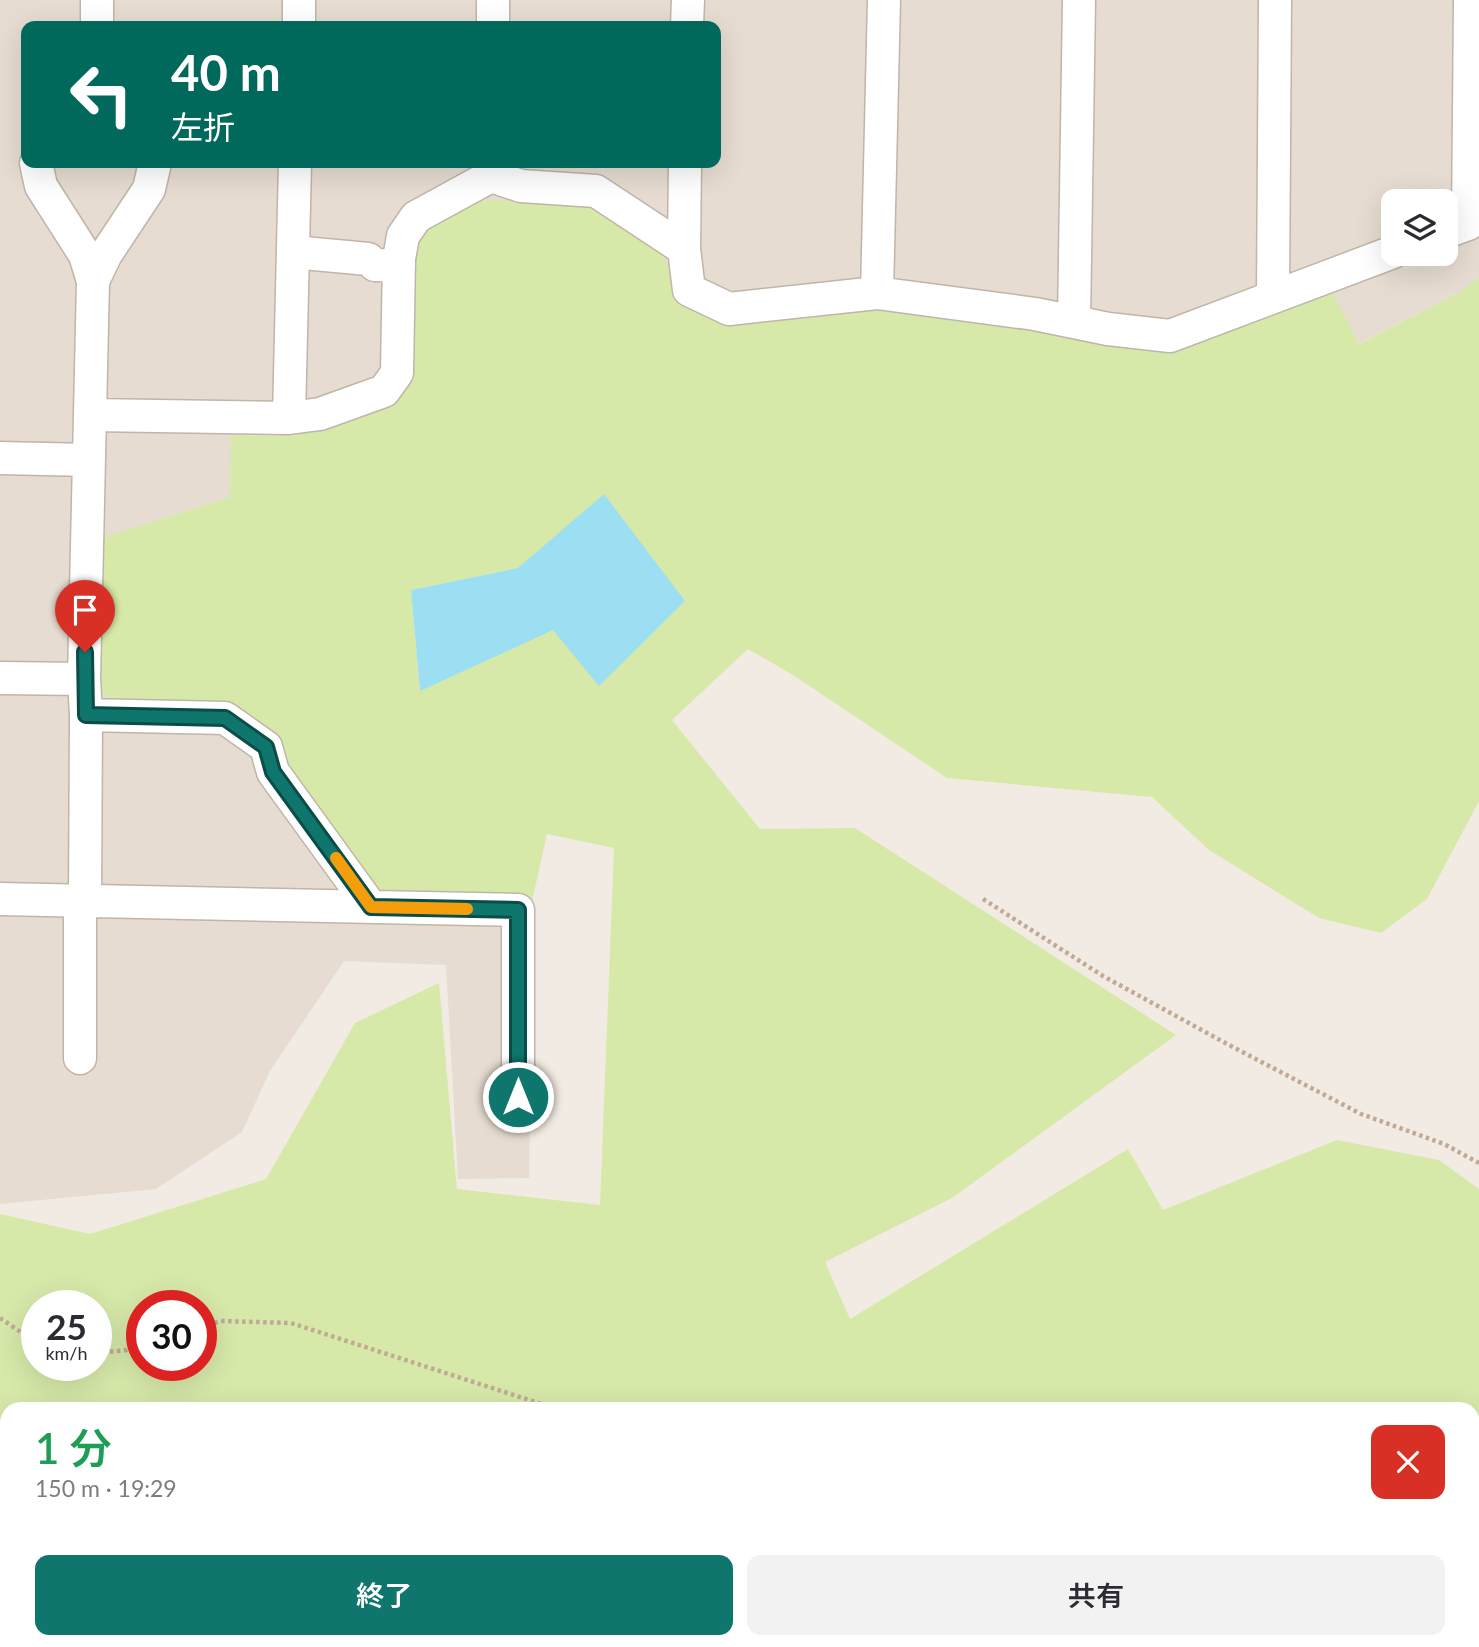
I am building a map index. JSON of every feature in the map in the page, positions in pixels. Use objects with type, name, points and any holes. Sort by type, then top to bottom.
[{"type":"street","points":[[97,0],[97,21]]},
{"type":"street","points":[[299,0],[299,21]]},
{"type":"street","points":[[493,0],[493,21]]},
{"type":"street","points":[[687,21],[688,0]]},
{"type":"street","points":[[877,293],[884,0]]},
{"type":"street","points":[[1074,322],[1079,0]]},
{"type":"street","points":[[1273,296],[1275,0]]},
{"type":"street","points":[[1458,228],[1468,224],[1469,0]]},
{"type":"street","points":[[37,168],[41,186],[85,255],[93,281],[84,679],[86,715],[80,1058]]},
{"type":"street","points":[[93,281],[106,254],[149,189],[154,168]]},
{"type":"street","points":[[289,418],[295,168]]},
{"type":"street","points":[[685,168],[684,249],[689,290],[729,309],[877,293],[1035,314],[1108,329],[1170,336],[1381,256]]},
{"type":"street","points":[[90,415],[289,418],[320,414],[384,391],[397,373],[399,266],[403,236],[416,218],[491,170],[521,186],[596,191],[684,249]]},
{"type":"street","points":[[293,252],[368,259],[375,265],[399,266]]},
{"type":"street","points":[[0,458],[89,460]]},
{"type":"street","points":[[0,678],[84,679]]},
{"type":"street","points":[[86,715],[225,718],[266,747],[273,772],[371,907]]},
{"type":"street","points":[[0,899],[518,910],[518,1097]]},
{"type":"path","points":[[983,899],[1103,975],[1229,1045],[1360,1114],[1444,1144],[1479,1163]]},
{"type":"path","points":[[0,1318],[21,1332]]},
{"type":"path","points":[[217,1322],[291,1323],[535,1402]]},
{"type":"shaded area","points":[[0,0],[1479,0],[1479,278],[1458,293],[1358,344],[1168,349],[865,308],[727,324],[682,302],[293,436],[232,435],[230,497],[103,538],[275,738],[287,761],[396,895],[533,897],[529,1178],[458,1179],[446,965],[344,961],[270,1071],[242,1132],[156,1189],[0,1204]]},
{"type":"green space","points":[[476,201],[591,203],[660,248],[682,302],[727,324],[865,308],[897,309],[1124,344],[1331,289],[1359,344],[1458,293],[1479,278],[1479,801],[1427,899],[1381,933],[1319,918],[1209,850],[1152,797],[947,778],[793,675],[748,649],[672,720],[760,829],[855,828],[1176,1035],[952,1198],[825,1262],[850,1319],[1128,1149],[1163,1210],[1337,1140],[1439,1160],[1479,1189],[1479,1402],[0,1402],[0,1214],[90,1234],[266,1179],[355,1023],[439,983],[457,1189],[600,1205],[614,848],[547,834],[533,897],[396,895],[366,882],[282,769],[287,761],[275,738],[119,704],[100,691],[102,538],[230,497],[231,435],[294,436],[394,401],[415,248],[425,228]],"holes":[[[518,568],[420,691],[411,590]]]},
{"type":"water","points":[[604,494],[685,601],[599,686],[553,630],[420,691],[411,590],[518,568]]},
{"type":"slow traffic","points":[[336,858],[371,907],[467,909]]},
{"type":"route","points":[[85,652],[86,715],[225,718],[266,747],[273,772],[371,907],[518,910],[518,1097]]}]
